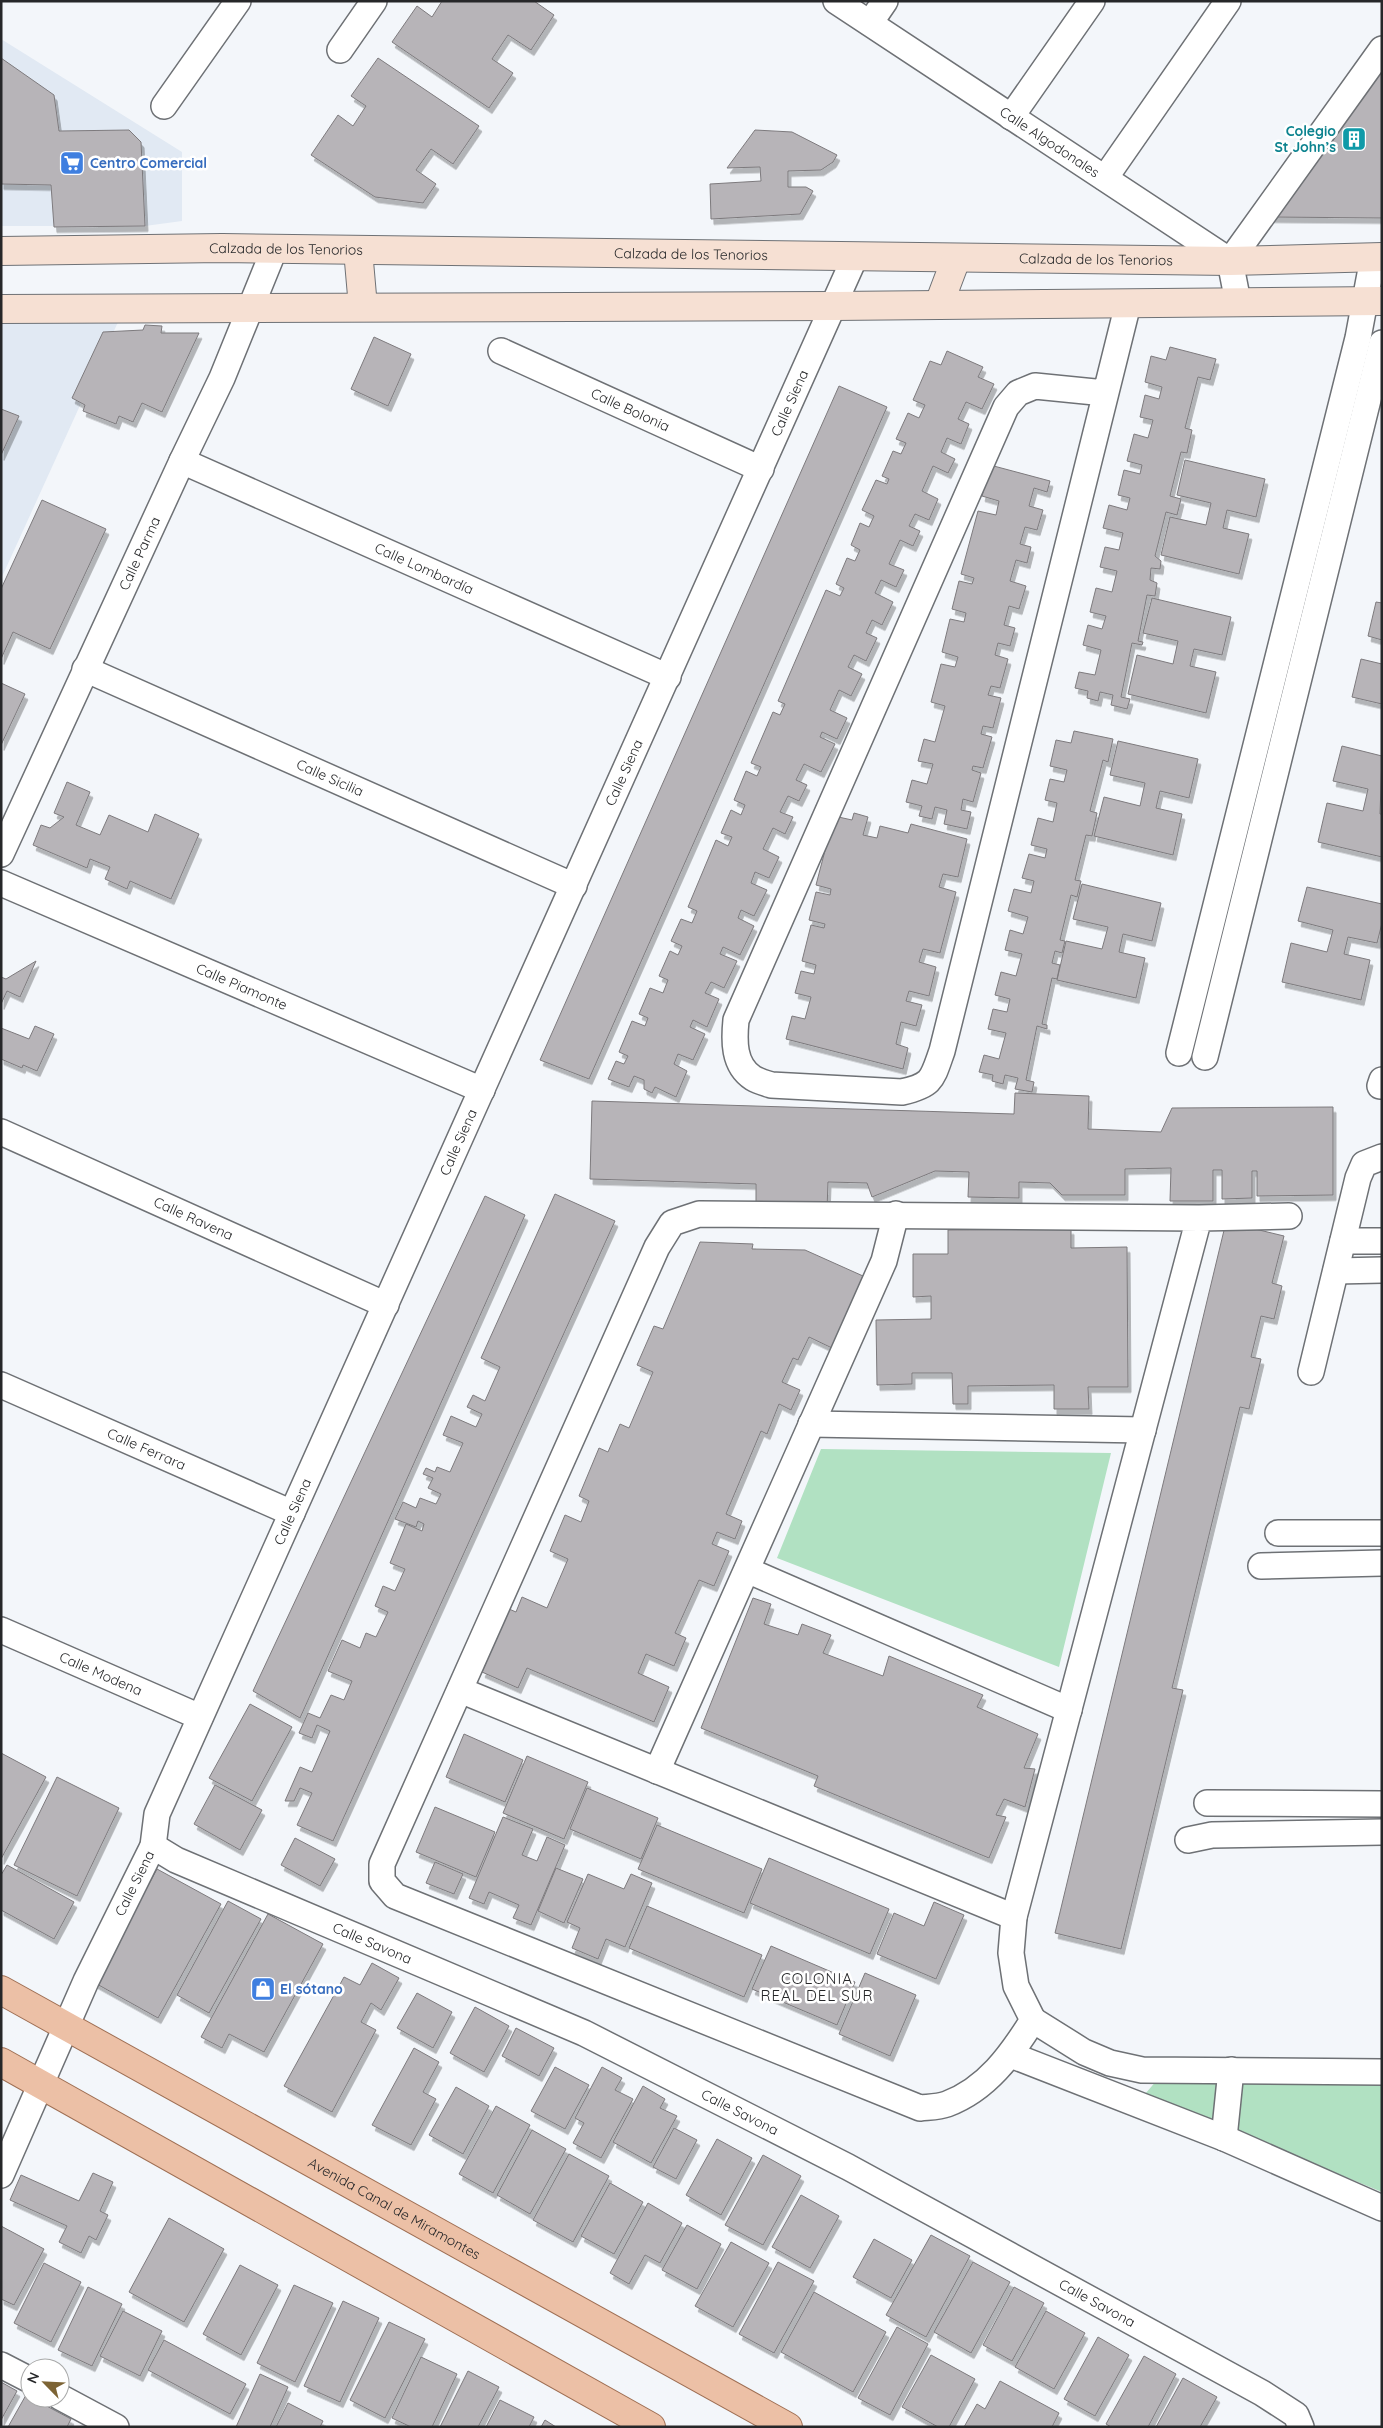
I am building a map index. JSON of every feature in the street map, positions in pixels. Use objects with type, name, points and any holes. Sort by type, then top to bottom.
[{"type":"main road","name":"Avenida Canal de Miramontes","points":[[1,1990],[788,2427]]},
{"type":"main road","points":[[1,2062],[651,2427]]},
{"type":"street","points":[[164,106],[238,1]]},
{"type":"street","points":[[340,50],[374,1]]},
{"type":"street","name":"Calle Algodonales","points":[[836,1],[1230,261]]},
{"type":"street","points":[[870,23],[885,1]]},
{"type":"street","points":[[1011,116],[1092,1]]},
{"type":"street","points":[[1105,178],[1228,1]]},
{"type":"street","points":[[1238,302],[1230,261],[1382,49]]},
{"type":"street","name":"Calzada de los Tenorios","points":[[1,252],[222,248],[956,259],[1230,261],[1377,258]]},
{"type":"street","name":"Calle Parma","points":[[1,854],[222,378],[274,250]]},
{"type":"street","points":[[358,250],[363,307]]},
{"type":"street","name":"Calle Siena","points":[[1,2175],[86,1981],[153,1846],[157,1814],[762,469],[855,258]]},
{"type":"street","points":[[1179,1053],[1374,301],[1377,258]]},
{"type":"street","points":[[938,304],[956,259]]},
{"type":"street","points":[[1,309],[834,306],[1374,301]]},
{"type":"street","points":[[1106,393],[1035,386],[1018,393],[1006,407],[736,1020],[734,1043],[741,1065],[752,1078],[771,1085],[902,1092],[921,1088],[932,1079],[945,1041],[1106,393],[1128,304]]},
{"type":"street","points":[[1205,1057],[1382,343]]},
{"type":"street","name":"Calle Bolonia","points":[[501,350],[762,469]]},
{"type":"street","name":"Calle Lombardía","points":[[182,461],[668,677]]},
{"type":"street","name":"Calle Sicilia","points":[[85,670],[574,886]]},
{"type":"street","name":"Calle Piamonte","points":[[1,883],[482,1090]]},
{"type":"street","name":"Calle Ravena","points":[[1,1132],[386,1305]]},
{"type":"street","points":[[1311,1372],[1358,1178],[1364,1164],[1382,1157]]},
{"type":"street","points":[[1033,2020],[1011,2055],[973,2092],[945,2104],[920,2108],[395,1896],[382,1881],[382,1864],[657,1247],[672,1223],[698,1214],[896,1214],[1199,1218],[1290,1216]]},
{"type":"street","points":[[657,1771],[884,1261],[896,1214]]},
{"type":"street","points":[[1199,1218],[1014,1917],[1011,1953],[1016,1986],[1033,2020],[1084,2052],[1110,2064],[1142,2070],[1382,2072]]},
{"type":"street","points":[[1343,1241],[1382,1241]]},
{"type":"street","points":[[1336,1271],[1382,1270]]},
{"type":"street","name":"Calle Ferrara","points":[[1,1385],[292,1513]]},
{"type":"street","points":[[811,1424],[1143,1430]]},
{"type":"street","points":[[1278,1533],[1382,1533]]},
{"type":"street","points":[[1261,1566],[1382,1563]]},
{"type":"street","points":[[746,1570],[1069,1710]]},
{"type":"street","name":"Calle Modena","points":[[1,1630],[200,1717]]},
{"type":"street","points":[[460,1690],[1014,1917]]},
{"type":"street","points":[[1207,1803],[1382,1804]]},
{"type":"street","points":[[1188,1840],[1212,1835],[1382,1832]]},
{"type":"street","name":"Calle Savona","points":[[153,1846],[176,1860],[584,2033],[848,2167],[1262,2393],[1296,2415],[1301,2427]]},
{"type":"street","points":[[1011,2055],[1224,2138],[1382,2208]]},
{"type":"street","points":[[1224,2138],[1231,2070]]},
{"type":"street","points":[[1,2365],[20,2375]]},
{"type":"street","points":[[70,2402],[116,2427]]},
{"type":"shaded area","name":"Centro Comercial","points":[[1,39],[182,152],[182,221],[145,226],[1,226]]},
{"type":"shaded area","points":[[1,322],[118,322],[1,579]]},
{"type":"green space","points":[[821,1449],[1111,1453],[1059,1667],[777,1558]]},
{"type":"green space","points":[[1158,2079],[1382,2084],[1382,2192],[1145,2094]]},
{"type":"building","points":[[442,1],[534,1],[554,15],[531,50],[508,35],[492,59],[513,73],[489,108],[392,42],[417,6],[432,17]]},
{"type":"building","name":"Centro Comercial","points":[[1,58],[54,95],[59,131],[129,130],[141,142],[145,226],[54,227],[51,185],[1,184]]},
{"type":"building","points":[[378,58],[479,126],[453,164],[431,149],[416,170],[436,184],[423,203],[375,197],[311,155],[338,115],[353,126],[366,106],[351,96]]},
{"type":"building","name":"Colegio St John’s","points":[[1382,61],[1382,218],[1270,217]]},
{"type":"building","points":[[755,130],[792,132],[837,155],[833,162],[821,170],[788,171],[788,187],[806,187],[813,191],[800,214],[711,219],[710,184],[761,181],[760,167],[727,168]]},
{"type":"building","points":[[145,325],[162,326],[161,333],[199,333],[162,412],[142,403],[133,422],[119,416],[116,424],[83,411],[85,405],[72,398],[103,332],[143,330]]},
{"type":"building","points":[[374,337],[411,354],[388,406],[351,389]]},
{"type":"building","points":[[1170,347],[1216,359],[1210,380],[1198,377],[1185,428],[1192,430],[1187,453],[1181,452],[1170,496],[1181,499],[1177,515],[1166,512],[1155,556],[1161,561],[1160,569],[1151,568],[1150,580],[1157,583],[1155,596],[1147,595],[1138,641],[1143,642],[1142,645],[1132,643],[1121,697],[1130,699],[1127,709],[1111,705],[1113,695],[1100,692],[1098,701],[1087,698],[1088,691],[1075,688],[1079,672],[1095,675],[1101,650],[1083,645],[1088,625],[1102,629],[1106,616],[1090,612],[1096,588],[1112,592],[1117,571],[1100,567],[1105,547],[1119,550],[1123,533],[1103,528],[1109,505],[1127,510],[1130,498],[1118,495],[1124,470],[1140,474],[1142,465],[1127,461],[1134,434],[1148,438],[1153,420],[1140,417],[1145,395],[1159,399],[1162,387],[1145,382],[1151,356],[1166,360]]},
{"type":"building","points":[[947,351],[983,367],[978,377],[994,384],[982,409],[966,402],[958,419],[969,424],[961,444],[947,438],[941,452],[955,459],[948,473],[933,466],[922,491],[938,499],[929,520],[915,514],[909,526],[920,531],[913,546],[900,540],[889,564],[904,570],[896,587],[881,580],[875,593],[893,602],[882,625],[872,620],[866,633],[877,638],[866,661],[854,655],[848,667],[862,674],[851,696],[839,690],[830,710],[847,718],[837,739],[822,732],[820,737],[835,744],[821,772],[804,764],[796,780],[807,785],[799,801],[788,796],[780,812],[793,817],[785,834],[773,828],[763,849],[779,857],[769,878],[755,872],[751,883],[767,890],[754,916],[741,910],[738,918],[754,926],[740,955],[723,947],[720,954],[737,961],[724,988],[711,982],[705,993],[719,999],[707,1027],[693,1020],[690,1027],[705,1034],[693,1060],[678,1054],[674,1064],[687,1071],[676,1097],[655,1087],[652,1093],[644,1089],[644,1080],[634,1076],[629,1087],[608,1079],[616,1061],[624,1064],[628,1056],[619,1052],[632,1021],[645,1026],[648,1018],[639,1014],[650,988],[663,993],[668,980],[659,976],[670,951],[678,955],[682,946],[671,941],[681,919],[692,923],[697,911],[688,907],[716,840],[728,846],[732,837],[721,833],[731,810],[741,815],[745,805],[734,800],[746,771],[757,776],[761,767],[751,763],[773,712],[780,715],[785,704],[778,701],[826,590],[840,596],[844,588],[836,584],[847,558],[855,561],[860,550],[851,545],[860,523],[869,527],[874,516],[862,510],[876,480],[887,484],[889,479],[882,476],[893,451],[901,454],[906,443],[896,439],[908,413],[919,418],[925,405],[913,400],[930,361],[941,365]]},
{"type":"building","points":[[839,386],[887,407],[589,1079],[540,1060]]},
{"type":"building","points":[[1,409],[19,416],[1,455]]},
{"type":"building","points":[[1185,460],[1265,479],[1256,517],[1227,510],[1223,528],[1249,534],[1239,574],[1161,555],[1170,517],[1206,525],[1211,503],[1177,495]]},
{"type":"building","points":[[990,465],[1050,481],[1047,492],[1034,488],[1029,506],[1043,510],[1037,530],[1025,527],[1020,544],[1031,547],[1027,563],[1016,560],[1010,581],[1026,586],[1019,609],[1009,606],[1004,625],[1015,628],[1010,646],[998,643],[995,655],[1008,659],[1000,688],[991,686],[988,695],[1001,698],[993,728],[983,726],[981,734],[992,737],[983,768],[973,766],[972,770],[981,773],[973,802],[963,799],[961,810],[971,812],[967,829],[944,824],[947,810],[935,807],[932,819],[919,816],[922,806],[906,802],[912,780],[927,784],[933,764],[918,761],[924,739],[935,742],[945,706],[931,702],[941,664],[955,667],[958,657],[942,652],[950,619],[964,622],[966,613],[952,609],[959,581],[972,584],[974,578],[961,574],[978,511],[996,515],[999,501],[982,496]]},
{"type":"building","points":[[42,500],[106,529],[50,649],[13,632],[1,659],[1,589]]},
{"type":"building","points":[[1152,598],[1231,617],[1222,655],[1194,649],[1190,666],[1216,672],[1206,713],[1128,694],[1137,655],[1173,664],[1178,641],[1143,633]]},
{"type":"building","points":[[1376,602],[1382,603],[1382,640],[1368,636]]},
{"type":"building","points":[[1361,659],[1382,664],[1382,704],[1352,697]]},
{"type":"building","points":[[1,683],[25,694],[1,745]]},
{"type":"building","points":[[1074,731],[1113,739],[1108,762],[1103,760],[1090,811],[1097,813],[1092,836],[1086,835],[1075,880],[1081,881],[1077,897],[1071,895],[1060,940],[1065,941],[1062,953],[1055,951],[1052,963],[1060,965],[1057,979],[1052,978],[1042,1024],[1047,1025],[1047,1029],[1037,1026],[1026,1080],[1034,1082],[1032,1092],[1015,1089],[1018,1078],[1005,1075],[1003,1084],[992,1081],[993,1075],[979,1072],[984,1055],[999,1059],[1006,1033],[988,1029],[993,1009],[1007,1012],[1010,999],[995,995],[1001,972],[1016,976],[1022,954],[1005,950],[1010,930],[1023,934],[1028,917],[1008,911],[1014,889],[1031,893],[1034,881],[1022,878],[1029,854],[1045,858],[1047,849],[1031,845],[1038,818],[1053,822],[1057,803],[1045,800],[1050,779],[1064,782],[1067,770],[1050,766],[1056,740],[1071,743]]},
{"type":"building","points":[[1118,741],[1198,759],[1189,798],[1160,791],[1156,808],[1182,814],[1173,855],[1094,836],[1104,797],[1140,806],[1145,783],[1110,775]]},
{"type":"building","points":[[1342,746],[1382,756],[1380,814],[1382,814],[1382,857],[1318,842],[1327,803],[1363,811],[1368,789],[1333,781]]},
{"type":"building","points":[[67,782],[90,792],[76,825],[100,835],[109,815],[148,832],[155,814],[199,834],[171,899],[130,881],[127,889],[105,879],[110,867],[90,859],[87,868],[33,845],[41,825],[50,828],[64,817],[54,813]]},
{"type":"building","points":[[854,813],[868,817],[863,835],[877,838],[880,826],[908,833],[911,824],[967,839],[958,877],[943,874],[939,887],[956,892],[940,953],[923,949],[919,962],[936,967],[929,996],[909,991],[906,1001],[922,1005],[916,1026],[901,1022],[896,1044],[908,1048],[903,1069],[786,1039],[792,1016],[805,1019],[811,997],[795,993],[801,971],[814,974],[816,965],[802,961],[811,925],[824,928],[825,924],[809,920],[816,892],[830,895],[831,889],[816,885],[834,816],[852,820]]},
{"type":"building","points":[[1082,884],[1161,903],[1152,941],[1123,934],[1119,952],[1145,958],[1136,998],[1057,980],[1066,941],[1102,949],[1108,927],[1073,919]]},
{"type":"building","points":[[1307,887],[1382,904],[1382,923],[1377,943],[1348,937],[1344,954],[1370,960],[1361,1000],[1282,982],[1291,943],[1327,952],[1333,930],[1298,921]]},
{"type":"building","points":[[36,961],[20,997],[7,991],[1,1004],[1,977],[6,979]]},
{"type":"building","points":[[35,1026],[54,1034],[37,1071],[23,1065],[22,1068],[1,1059],[1,1028],[29,1039]]},
{"type":"building","points":[[1015,1093],[1089,1096],[1088,1129],[1161,1132],[1172,1108],[1333,1107],[1333,1195],[1257,1196],[1257,1171],[1252,1171],[1252,1198],[1222,1199],[1222,1170],[1213,1170],[1213,1201],[1170,1201],[1171,1168],[1125,1169],[1125,1195],[1062,1195],[1050,1183],[1019,1182],[1019,1198],[968,1197],[969,1172],[935,1171],[872,1197],[867,1183],[828,1182],[827,1210],[756,1207],[756,1184],[590,1179],[592,1101],[1014,1114]]},
{"type":"building","points":[[555,1194],[615,1221],[333,1841],[297,1825],[312,1793],[300,1788],[294,1801],[285,1801],[300,1767],[312,1772],[330,1731],[317,1725],[312,1738],[299,1733],[308,1713],[320,1718],[331,1695],[344,1700],[352,1681],[328,1671],[342,1640],[360,1648],[366,1633],[376,1637],[388,1612],[375,1606],[383,1586],[395,1591],[405,1569],[390,1563],[406,1524],[422,1531],[424,1524],[418,1521],[416,1527],[395,1519],[403,1502],[416,1508],[420,1498],[436,1504],[441,1494],[428,1488],[433,1478],[423,1474],[426,1468],[435,1472],[437,1467],[450,1472],[463,1443],[443,1435],[451,1416],[476,1427],[482,1414],[467,1407],[473,1395],[485,1401],[500,1367],[481,1358]]},
{"type":"building","points":[[485,1196],[525,1215],[300,1718],[253,1691]]},
{"type":"building","points":[[1226,1222],[1284,1236],[1272,1283],[1282,1286],[1274,1319],[1261,1316],[1251,1357],[1261,1359],[1249,1409],[1240,1407],[1172,1688],[1183,1690],[1121,1949],[1055,1933]]},
{"type":"building","points":[[1071,1229],[1071,1248],[1127,1247],[1128,1387],[1088,1387],[1089,1409],[1054,1409],[1054,1385],[968,1386],[968,1404],[953,1404],[952,1373],[912,1373],[912,1384],[877,1385],[876,1320],[931,1319],[931,1296],[913,1297],[913,1254],[948,1254],[948,1230]]},
{"type":"building","points":[[700,1242],[753,1244],[752,1249],[805,1250],[863,1276],[832,1348],[809,1337],[798,1360],[793,1358],[782,1382],[800,1390],[791,1410],[779,1404],[767,1434],[761,1431],[726,1514],[742,1521],[735,1539],[717,1532],[712,1544],[729,1551],[714,1586],[699,1580],[675,1633],[686,1638],[674,1666],[646,1654],[638,1673],[669,1687],[654,1722],[527,1668],[518,1688],[482,1672],[509,1609],[516,1612],[522,1597],[547,1608],[568,1559],[550,1551],[565,1515],[581,1522],[589,1501],[579,1496],[599,1448],[608,1452],[620,1424],[629,1428],[653,1372],[637,1365],[654,1326],[663,1329]]},
{"type":"building","points":[[753,1598],[771,1604],[764,1624],[798,1635],[802,1624],[831,1635],[823,1653],[883,1676],[889,1656],[983,1695],[977,1707],[1038,1734],[1024,1768],[1035,1769],[1025,1807],[1004,1799],[996,1815],[1006,1817],[989,1858],[814,1786],[818,1776],[701,1728]]},
{"type":"building","points":[[250,1704],[292,1727],[252,1801],[209,1778]]},
{"type":"building","points":[[464,1734],[523,1760],[505,1802],[446,1777]]},
{"type":"building","points":[[1,1753],[46,1777],[1,1859]]},
{"type":"building","points":[[527,1756],[588,1782],[564,1839],[503,1813]]},
{"type":"building","points":[[57,1777],[119,1808],[77,1896],[14,1865]]},
{"type":"building","points":[[215,1785],[262,1810],[240,1850],[194,1824]]},
{"type":"building","points":[[587,1788],[658,1818],[641,1859],[570,1829]]},
{"type":"building","points":[[435,1807],[495,1832],[476,1877],[416,1852]]},
{"type":"building","points":[[503,1817],[533,1829],[522,1855],[537,1861],[547,1837],[565,1845],[531,1925],[513,1918],[519,1905],[489,1892],[484,1904],[469,1898]]},
{"type":"building","points":[[657,1825],[762,1869],[744,1913],[638,1869]]},
{"type":"building","points":[[295,1838],[335,1859],[320,1886],[281,1865]]},
{"type":"building","points":[[769,1858],[889,1909],[870,1954],[750,1903]]},
{"type":"building","points":[[435,1862],[463,1874],[454,1894],[426,1883]]},
{"type":"building","points":[[7,1865],[74,1902],[54,1939],[1,1910],[1,1875]]},
{"type":"building","points":[[556,1868],[583,1879],[564,1923],[538,1911]]},
{"type":"building","points":[[157,1869],[221,1904],[158,2018],[95,1983]]},
{"type":"building","points":[[588,1874],[624,1889],[631,1874],[652,1883],[625,1947],[606,1939],[598,1959],[572,1948],[580,1928],[567,1922]]},
{"type":"building","points":[[228,1901],[261,1919],[209,2013],[177,1995]]},
{"type":"building","points":[[934,1902],[964,1915],[936,1979],[877,1954],[894,1913],[924,1926]]},
{"type":"building","points":[[647,1906],[762,1955],[744,1997],[629,1948]]},
{"type":"building","name":"El sótano","points":[[268,1914],[323,1944],[264,2052],[229,2034],[222,2048],[201,2037]]},
{"type":"building","points":[[771,1946],[855,1982],[837,2025],[752,1989]]},
{"type":"building","points":[[372,1963],[399,1978],[381,2010],[371,2003],[361,2022],[376,2030],[332,2112],[284,2086],[344,1977],[360,1985]]},
{"type":"building","points":[[865,1973],[916,1995],[890,2056],[839,2034]]},
{"type":"building","points":[[417,1993],[452,2012],[433,2048],[397,2028]]},
{"type":"building","points":[[475,2007],[509,2026],[484,2072],[450,2053]]},
{"type":"building","points":[[516,2028],[554,2048],[539,2076],[502,2056]]},
{"type":"building","points":[[414,2048],[439,2062],[423,2092],[436,2099],[411,2145],[372,2125]]},
{"type":"building","points":[[555,2067],[589,2085],[565,2129],[531,2111]]},
{"type":"building","points":[[602,2067],[622,2078],[615,2090],[633,2099],[601,2158],[573,2143],[584,2123],[575,2118]]},
{"type":"building","points":[[643,2086],[665,2099],[660,2108],[677,2116],[651,2163],[613,2142]]},
{"type":"building","points":[[456,2087],[489,2106],[463,2154],[429,2135]]},
{"type":"building","points":[[496,2106],[530,2125],[493,2193],[459,2174]]},
{"type":"building","points":[[674,2128],[697,2140],[676,2179],[653,2167]]},
{"type":"building","points":[[532,2130],[566,2149],[530,2214],[497,2195]]},
{"type":"building","points":[[717,2139],[752,2158],[721,2215],[686,2195]]},
{"type":"building","points":[[569,2154],[609,2176],[573,2242],[533,2220]]},
{"type":"building","points":[[763,2155],[801,2176],[763,2245],[725,2225]]},
{"type":"building","points":[[93,2173],[113,2182],[100,2211],[108,2215],[96,2240],[89,2236],[81,2253],[59,2242],[67,2226],[10,2200],[21,2175],[79,2201]]},
{"type":"building","points":[[610,2183],[643,2202],[614,2254],[581,2236]]},
{"type":"building","points":[[801,2195],[839,2216],[810,2268],[772,2247]]},
{"type":"building","points":[[648,2203],[682,2223],[660,2263],[645,2255],[629,2284],[610,2273]]},
{"type":"building","points":[[169,2218],[224,2249],[184,2322],[129,2292]]},
{"type":"building","points":[[687,2225],[721,2244],[697,2289],[662,2270]]},
{"type":"building","points":[[1,2226],[44,2249],[14,2305],[1,2299]]},
{"type":"building","points":[[931,2235],[970,2256],[926,2337],[886,2315]]},
{"type":"building","points":[[874,2239],[912,2260],[891,2298],[853,2277]]},
{"type":"building","points":[[731,2242],[769,2263],[733,2327],[695,2306]]},
{"type":"building","points":[[778,2262],[814,2281],[774,2353],[739,2334]]},
{"type":"building","points":[[973,2262],[1010,2282],[971,2353],[934,2332]]},
{"type":"building","points":[[44,2263],[81,2282],[51,2342],[14,2323]]},
{"type":"building","points":[[240,2265],[278,2285],[241,2355],[203,2334]]},
{"type":"building","points":[[294,2285],[333,2303],[295,2382],[257,2363]]},
{"type":"building","points":[[88,2287],[122,2304],[92,2366],[58,2350]]},
{"type":"building","points":[[1014,2287],[1044,2303],[1012,2361],[983,2345]]},
{"type":"building","points":[[814,2292],[886,2332],[853,2392],[781,2352]]},
{"type":"building","points":[[343,2301],[379,2318],[340,2402],[304,2386]]},
{"type":"building","points":[[123,2311],[162,2331],[140,2376],[100,2356]]},
{"type":"building","points":[[1046,2311],[1085,2333],[1054,2389],[1015,2367]]},
{"type":"building","points":[[389,2322],[425,2339],[385,2418],[350,2400]]},
{"type":"building","points":[[897,2327],[928,2344],[890,2415],[858,2398]]},
{"type":"building","points":[[1098,2337],[1129,2355],[1095,2416],[1064,2399]]},
{"type":"building","points":[[164,2340],[246,2384],[230,2414],[148,2370]]},
{"type":"building","points":[[931,2355],[975,2379],[949,2427],[938,2427],[902,2407]]},
{"type":"building","points":[[1144,2356],[1176,2374],[1148,2427],[1111,2427],[1106,2424]]},
{"type":"building","points":[[421,2357],[457,2374],[432,2427],[411,2427],[392,2418]]},
{"type":"building","points":[[468,2371],[499,2387],[478,2427],[440,2427]]},
{"type":"building","points":[[260,2374],[288,2387],[270,2427],[236,2427]]},
{"type":"building","points":[[1183,2378],[1217,2397],[1200,2427],[1156,2427]]},
{"type":"building","points":[[1000,2381],[1059,2413],[1052,2427],[964,2427],[977,2404],[985,2409]]},
{"type":"building","points":[[1,2382],[17,2391],[1,2420]]},
{"type":"building","points":[[500,2400],[534,2417],[529,2427],[486,2427]]},
{"type":"building","points":[[288,2403],[323,2421],[320,2427],[276,2427]]},
{"type":"building","points":[[20,2406],[20,2408],[50,2408],[71,2419],[67,2427],[8,2427]]},
{"type":"building","points":[[545,2420],[556,2427],[541,2427]]},
{"type":"place","name":"Colegio St John’s","points":[[1354,139]]},
{"type":"place","name":"Centro Comercial","points":[[72,163]]},
{"type":"place","name":"El sótano","points":[[263,1989]]},
{"type":"district","name":"COLONIA REAL DEL SUR","points":[[817,1988]]}]
